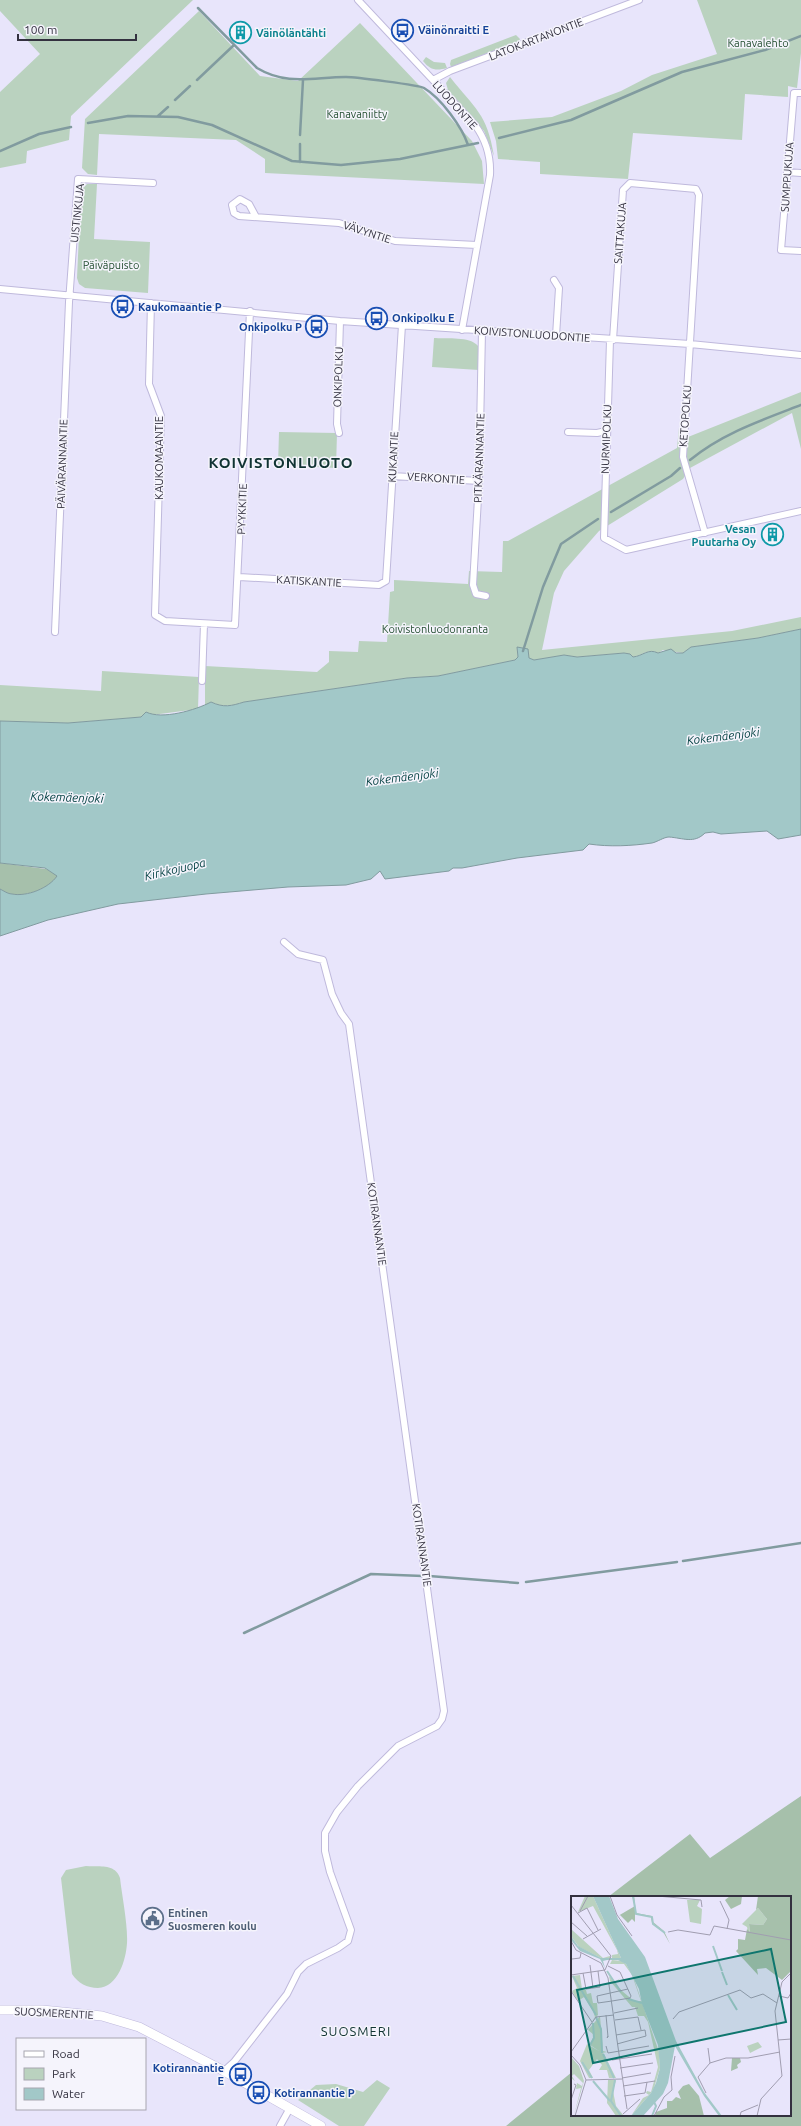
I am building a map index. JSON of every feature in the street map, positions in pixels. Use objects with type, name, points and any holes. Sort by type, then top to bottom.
[{"type":"main road","name":"SUOSMERENTIE","points":[[0,2010],[42,2010],[102,2016],[139,2027],[224,2071],[321,2126]]},
{"type":"street","name":"LUODONTIE","points":[[358,0],[475,125],[483,136],[488,150],[490,174],[462,330]]},
{"type":"street","name":"LATOKARTANONTIE","points":[[433,80],[450,71],[639,0]]},
{"type":"street","name":"SUMPPUKUJA","points":[[801,93],[794,93],[781,250],[801,251]]},
{"type":"street","points":[[787,172],[801,173]]},
{"type":"street","name":"UISTINKUJA","points":[[69,296],[78,179],[153,183]]},
{"type":"street","name":"SAITTAKUJA","points":[[612,340],[623,190],[630,183],[696,189],[699,195],[690,344]]},
{"type":"street","name":"VÄVYNTIE","points":[[256,217],[339,222],[395,241],[477,244]]},
{"type":"street","points":[[554,280],[559,288],[556,336]]},
{"type":"street","name":"KOIVISTONLUODONTIE","points":[[0,289],[151,304],[250,311],[340,321],[690,344],[801,354]]},
{"type":"street","name":"PÄIVÄRANNANTIE","points":[[55,632],[69,296]]},
{"type":"street","name":"KAUKOMAANTIE","points":[[151,304],[149,384],[161,416],[155,615]]},
{"type":"street","name":"PYYKKITIE","points":[[155,615],[165,621],[235,625],[239,577],[250,311]]},
{"type":"street","name":"ONKIPOLKU","points":[[338,433],[340,321]]},
{"type":"street","name":"KUKANTIE","points":[[379,585],[386,581],[402,325]]},
{"type":"street","name":"PITKÄRANNANTIE","points":[[482,331],[479,481],[472,585],[476,594],[486,596]]},
{"type":"street","name":"NURMIPOLKU","points":[[612,340],[606,431],[604,538],[626,550],[705,533]]},
{"type":"street","name":"KETOPOLKU","points":[[690,344],[683,457],[705,533]]},
{"type":"street","points":[[568,432],[597,433],[606,431]]},
{"type":"street","name":"VERKONTIE","points":[[392,476],[479,481]]},
{"type":"street","points":[[705,533],[801,511]]},
{"type":"street","name":"KATISKANTIE","points":[[239,577],[379,585]]},
{"type":"street","points":[[202,681],[204,624]]},
{"type":"street","name":"KOTIRANNANTIE","points":[[224,2071],[234,2062],[287,1994],[298,1972],[306,1964],[338,1948],[348,1941],[351,1930],[330,1872],[325,1851],[325,1833],[336,1812],[358,1786],[398,1746],[437,1726],[442,1719],[444,1711],[349,1024],[341,1013],[332,994],[323,960],[298,954],[284,942]]},
{"type":"street","points":[[280,2126],[290,2108]]},
{"type":"green space","points":[[0,0],[193,0],[71,116],[69,140],[27,151],[26,163],[0,168],[0,92],[40,54],[0,11]]},
{"type":"green space","name":"Kanavalehto","points":[[697,0],[801,0],[801,53],[797,88],[788,86],[788,97],[745,94],[742,140],[633,133],[628,179],[540,174],[540,162],[498,159],[496,141],[490,122],[552,117],[621,91],[652,75],[717,54]]},
{"type":"green space","name":"Kanavaniitty","points":[[199,11],[260,76],[298,81],[360,23],[472,141],[482,161],[484,184],[265,173],[265,159],[236,140],[99,134],[97,175],[88,174],[82,168],[85,119]]},
{"type":"green space","points":[[516,35],[520,39],[519,41],[451,67],[451,60]]},
{"type":"green space","points":[[426,57],[434,62],[445,63],[447,68],[431,68],[423,61]]},
{"type":"green space","points":[[450,77],[479,112],[488,130],[494,156],[484,131],[448,90],[446,83]]},
{"type":"green space","name":"Päiväpuisto","points":[[87,184],[97,184],[94,239],[150,242],[148,293],[85,288],[79,284],[77,278],[81,190]]},
{"type":"green space","points":[[434,338],[461,339],[474,342],[480,351],[479,370],[432,367]]},
{"type":"green space","name":"Koivistonluodonranta","points":[[801,392],[801,449],[792,413],[690,468],[683,479],[599,531],[564,571],[554,593],[542,650],[732,631],[801,617],[801,629],[758,638],[691,647],[683,653],[663,650],[658,653],[651,651],[633,657],[630,654],[624,653],[576,657],[564,655],[534,660],[529,658],[517,647],[518,657],[515,660],[438,676],[407,678],[224,706],[211,702],[205,706],[205,666],[317,672],[329,662],[329,651],[358,652],[359,641],[387,642],[390,592],[394,591],[394,580],[468,584],[469,571],[502,572],[503,541],[508,541],[677,448],[679,428],[688,429],[688,437]]},
{"type":"green space","points":[[279,432],[337,433],[336,468],[278,465]]},
{"type":"green space","points":[[102,671],[199,677],[198,709],[152,715],[146,712],[141,717],[68,723],[0,721],[0,685],[101,691]]},
{"type":"green space","points":[[86,1866],[106,1867],[118,1873],[127,1928],[125,1957],[120,1972],[111,1983],[98,1988],[83,1984],[72,1974],[61,1878],[66,1870]]},
{"type":"green space","points":[[377,2080],[390,2088],[364,2126],[339,2126],[298,2100],[316,2085],[336,2084],[363,2092]]},
{"type":"shaded area","points":[[0,863],[46,869],[58,876],[49,884],[37,891],[18,895],[10,894],[0,889]]},
{"type":"shaded area","points":[[801,1796],[801,2126],[506,2126],[571,2073],[571,2116],[791,2116],[791,1896],[609,1896],[690,1834],[710,1858]]},
{"type":"water","points":[[801,629],[801,835],[778,839],[767,831],[721,834],[713,832],[705,833],[692,839],[669,837],[652,843],[636,845],[612,846],[589,844],[583,850],[517,858],[462,868],[453,868],[449,871],[385,879],[380,871],[371,879],[346,885],[288,887],[118,904],[48,920],[0,936],[0,889],[10,894],[18,895],[31,893],[43,888],[57,876],[45,868],[0,863],[0,721],[68,723],[141,717],[146,712],[161,715],[188,711],[211,702],[224,706],[407,678],[438,676],[515,660],[518,657],[517,647],[528,649],[529,658],[534,660],[564,655],[577,657],[624,653],[630,654],[633,657],[651,651],[658,653],[671,649],[676,653],[683,653],[691,647],[758,638]]},
{"type":"waterway","points":[[198,8],[257,68],[268,74],[290,79],[351,77],[399,83],[424,88],[444,106],[461,130],[468,145]]},
{"type":"waterway","points":[[499,138],[571,120],[682,72],[765,50],[801,36]]},
{"type":"waterway","points":[[197,80],[234,45]]},
{"type":"waterway","points":[[300,135],[303,80]]},
{"type":"waterway","points":[[175,100],[190,86]]},
{"type":"waterway","points":[[158,116],[168,107]]},
{"type":"waterway","points":[[88,123],[128,116],[178,117],[212,125],[292,161],[341,165],[400,159],[478,143]]},
{"type":"waterway","points":[[0,151],[39,134],[71,127]]},
{"type":"waterway","points":[[300,144],[300,162]]},
{"type":"waterway","points":[[690,460],[716,442],[743,428],[801,405]]},
{"type":"waterway","points":[[611,512],[671,476],[680,468]]},
{"type":"waterway","points":[[523,651],[543,587],[561,544],[598,519]]},
{"type":"waterway","points":[[683,1561],[801,1543]]},
{"type":"waterway","points":[[526,1582],[677,1562]]},
{"type":"waterway","points":[[244,1633],[371,1574],[423,1576]]},
{"type":"waterway","points":[[429,1576],[518,1583]]},
{"type":"place","name":"Väinönraitti E","points":[[402,30]]},
{"type":"place","name":"Väinöläntähti","points":[[241,33]]},
{"type":"place","name":"Kaukomaantie P","points":[[122,307]]},
{"type":"place","name":"Onkipolku E","points":[[377,318]]},
{"type":"place","name":"Onkipolku P","points":[[317,327]]},
{"type":"place","name":"Vesan Puutarha Oy","points":[[772,535]]},
{"type":"place","name":"Entinen Suosmeren koulu","points":[[153,1919]]},
{"type":"place","name":"Kotirannantie E","points":[[240,2074]]},
{"type":"place","name":"Kotirannantie P","points":[[259,2093]]},
{"type":"district","name":"KOIVISTONLUOTO","points":[[281,462]]},
{"type":"district","name":"SUOSMERI","points":[[356,2031]]},
{"type":"water label","name":"Kokemäenjoki","points":[[723,736]]},
{"type":"water label","name":"Kokemäenjoki","points":[[402,777]]},
{"type":"water label","name":"Kokemäenjoki","points":[[67,797]]},
{"type":"water label","name":"Kirkkojuopa","points":[[175,869]]}]
